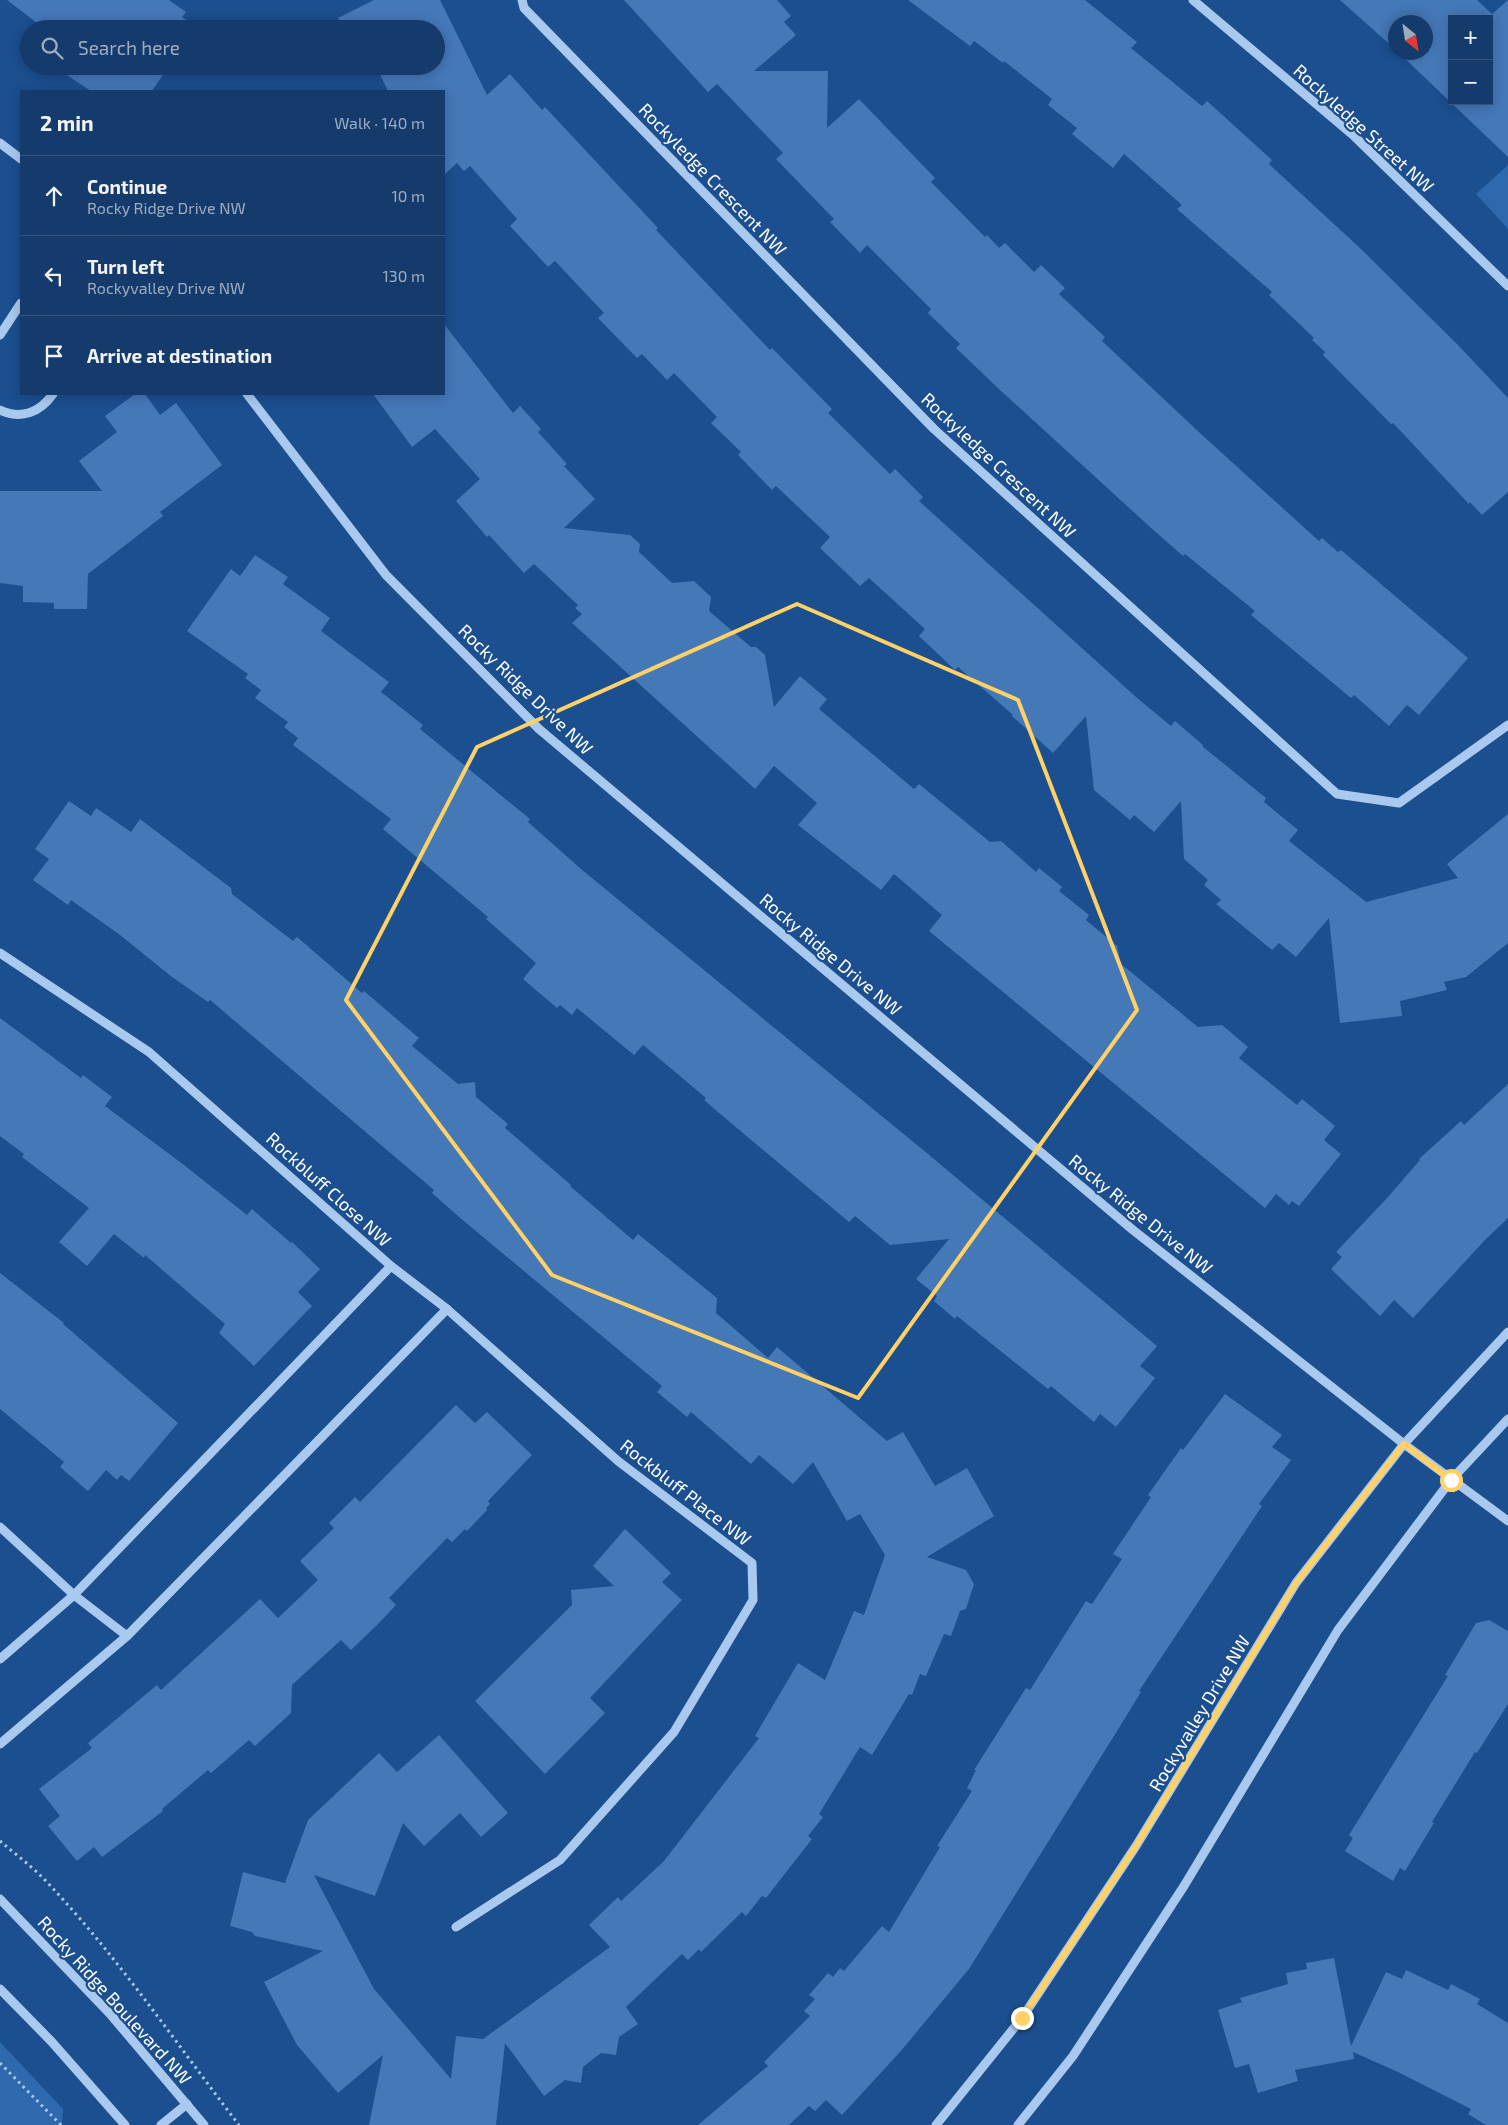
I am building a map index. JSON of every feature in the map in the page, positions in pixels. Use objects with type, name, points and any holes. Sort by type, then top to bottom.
[{"type":"street","name":"Rockyledge Crescent NW","points":[[522,0],[524,8],[934,429],[1337,794],[1400,803],[1508,725]]},
{"type":"street","name":"Rockyledge Street NW","points":[[1193,0],[1353,135],[1508,286]]},
{"type":"street","points":[[0,143],[20,158]]},
{"type":"street","points":[[0,335],[20,305]]},
{"type":"street","points":[[0,410],[14,415],[28,414],[40,408],[52,395]]},
{"type":"street","name":"Rocky Ridge Drive NW","points":[[248,395],[386,575],[539,729],[1133,1230],[1404,1444],[1508,1521]]},
{"type":"street","name":"Rockbluff Close NW","points":[[0,953],[149,1052],[391,1266],[74,1595],[0,1659]]},
{"type":"street","name":"Rockbluff Place NW","points":[[391,1266],[447,1309],[618,1461],[752,1563],[752,1600],[674,1732],[560,1860],[456,1928]]},
{"type":"street","points":[[0,1744],[127,1636],[447,1309]]},
{"type":"street","name":"Rockyvalley Drive NW","points":[[936,2125],[1022,2018],[1136,1846],[1296,1583],[1404,1444],[1508,1332]]},
{"type":"street","points":[[1018,2125],[1073,2056],[1184,1886],[1338,1630],[1451,1480],[1508,1419]]},
{"type":"street","points":[[0,1527],[74,1595],[127,1636]]},
{"type":"street","name":"Rocky Ridge Boulevard NW","points":[[0,1899],[111,2015],[204,2125]]},
{"type":"street","points":[[0,1989],[51,2041],[125,2125]]},
{"type":"street","points":[[161,2125],[187,2104]]},
{"type":"path","points":[[0,1841],[42,1877],[122,1967],[185,2056],[239,2125]]},
{"type":"path","points":[[0,2062],[61,2125]]},
{"type":"highlighted area","points":[[797,604],[1018,700],[1137,1010],[858,1398],[552,1275],[346,1000],[477,747]]},
{"type":"shaded area","points":[[1508,165],[1508,229],[1476,194]]},
{"type":"shaded area","points":[[0,2042],[63,2109],[62,2125],[0,2125]]},
{"type":"building","points":[[7,0],[169,0],[186,12],[182,17],[186,20],[33,20]]},
{"type":"building","points":[[374,0],[440,0],[487,95],[510,74],[542,110],[545,107],[658,228],[656,230],[770,350],[772,348],[832,409],[828,413],[890,474],[895,469],[923,497],[919,501],[1136,697],[1171,726],[1175,721],[1202,746],[1266,798],[1264,802],[1298,830],[1289,841],[1366,902],[1458,878],[1447,864],[1508,814],[1508,943],[1466,977],[1444,982],[1447,990],[1400,1001],[1402,1016],[1340,1023],[1329,918],[1296,957],[1279,943],[1272,950],[1216,904],[1221,900],[1204,885],[1208,880],[1184,859],[1181,801],[1154,832],[1134,815],[1130,820],[1094,790],[1086,716],[1053,753],[1013,715],[958,667],[955,670],[919,636],[925,629],[869,578],[860,586],[820,548],[830,537],[776,486],[772,490],[738,455],[741,452],[711,423],[717,417],[674,373],[667,380],[642,354],[637,358],[598,318],[604,313],[555,261],[548,267],[510,226],[517,219],[470,166],[464,171],[457,163],[445,174],[445,90],[388,90],[380,75],[445,75],[445,20],[339,20],[338,18]]},
{"type":"building","points":[[624,0],[777,0],[791,16],[784,22],[796,35],[754,71],[828,71],[827,128],[859,99],[935,178],[931,182],[985,237],[987,235],[999,248],[1005,243],[1034,272],[1041,265],[1065,288],[1059,294],[1105,337],[1102,341],[1201,434],[1319,541],[1322,538],[1338,552],[1341,550],[1468,658],[1419,715],[1407,705],[1389,726],[1354,695],[1351,698],[1251,615],[1255,611],[1185,554],[1183,556],[1150,527],[956,348],[960,344],[928,313],[931,309],[867,245],[860,253],[830,222],[834,219],[776,159],[783,153],[717,84],[708,92]]},
{"type":"building","points":[[908,0],[1085,0],[1137,42],[1131,48],[1202,106],[1207,101],[1272,160],[1269,164],[1361,249],[1457,344],[1508,398],[1508,492],[1482,515],[1470,502],[1469,504],[1393,423],[1391,424],[1323,355],[1325,352],[1312,340],[1314,338],[1269,295],[1272,292],[1177,209],[1182,205],[1124,154],[1113,168],[1072,134],[1077,128],[1048,105],[1052,99],[1004,61],[1003,63],[974,41],[970,46]]},
{"type":"building","points":[[1340,0],[1477,0],[1492,14],[1508,0],[1508,157],[1454,105],[1493,105],[1493,15],[1448,15],[1448,100],[1406,60],[1433,60],[1433,15],[1388,15],[1388,43]]},
{"type":"building","points":[[67,75],[163,75],[153,90],[89,90]]},
{"type":"building","points":[[445,325],[513,413],[520,406],[541,429],[538,432],[567,464],[564,466],[595,499],[564,528],[630,535],[640,544],[639,552],[672,583],[694,581],[711,597],[709,611],[751,647],[756,647],[765,655],[774,707],[800,676],[827,699],[819,709],[914,789],[919,784],[990,842],[1001,841],[1036,872],[1039,868],[1062,887],[1059,891],[1089,915],[1086,920],[1117,946],[1121,964],[1198,1027],[1222,1025],[1248,1047],[1239,1058],[1297,1105],[1302,1099],[1335,1126],[1324,1140],[1341,1154],[1299,1206],[1292,1201],[1289,1205],[1276,1194],[1265,1208],[929,931],[942,915],[894,874],[881,890],[798,825],[817,803],[774,766],[755,789],[572,623],[582,614],[575,608],[578,605],[534,564],[524,573],[489,535],[487,537],[456,501],[480,479],[435,429],[412,447],[374,395],[445,395]]},
{"type":"building","points":[[134,395],[146,395],[160,415],[176,403],[222,465],[160,512],[163,516],[88,574],[87,609],[54,609],[54,603],[23,602],[23,586],[0,583],[0,491],[102,491],[79,461],[117,432],[105,416]]},
{"type":"building","points":[[255,555],[288,577],[283,584],[330,618],[321,631],[389,682],[381,692],[423,725],[420,729],[530,819],[528,822],[581,869],[928,1154],[1157,1346],[1140,1366],[1155,1378],[1116,1427],[1100,1414],[1094,1422],[1051,1386],[1048,1389],[957,1316],[955,1319],[934,1301],[937,1296],[916,1279],[949,1239],[890,1245],[855,1216],[849,1222],[704,1100],[706,1098],[643,1045],[634,1055],[577,1008],[572,1015],[560,1005],[557,1008],[523,979],[536,963],[486,919],[488,917],[383,829],[391,819],[293,745],[298,738],[284,727],[288,722],[255,698],[261,690],[245,678],[248,674],[187,631],[231,569],[240,576]]},
{"type":"building","points":[[69,801],[91,816],[96,808],[131,832],[140,819],[231,888],[232,894],[293,941],[297,937],[362,993],[364,991],[419,1038],[412,1046],[458,1084],[475,1082],[476,1097],[508,1124],[505,1128],[570,1186],[633,1240],[638,1234],[717,1298],[716,1313],[768,1358],[777,1347],[887,1441],[903,1432],[935,1486],[967,1468],[994,1516],[927,1557],[966,1570],[974,1584],[966,1609],[960,1611],[951,1636],[944,1634],[926,1676],[920,1674],[912,1695],[909,1694],[872,1755],[860,1747],[819,1814],[823,1817],[808,1836],[812,1839],[766,1898],[762,1896],[746,1916],[742,1912],[701,1952],[699,1949],[688,1960],[682,1954],[626,2007],[638,2024],[619,2037],[616,2055],[601,2053],[583,2067],[581,2083],[565,2080],[544,2096],[505,2043],[496,2125],[369,2125],[383,2055],[338,2093],[297,2045],[264,1982],[323,1951],[255,1936],[252,1932],[230,1926],[243,1872],[285,1883],[308,1820],[379,1753],[397,1772],[439,1735],[508,1813],[481,1837],[460,1813],[424,1846],[403,1823],[375,1896],[314,1875],[374,1989],[451,2079],[456,2036],[483,2039],[610,1947],[589,1925],[618,1897],[621,1901],[664,1861],[759,1738],[755,1736],[798,1663],[825,1680],[854,1611],[864,1615],[885,1555],[860,1514],[847,1521],[813,1462],[793,1484],[759,1455],[751,1464],[691,1412],[687,1417],[657,1392],[662,1386],[459,1217],[432,1193],[434,1190],[210,1000],[208,1002],[172,977],[120,935],[71,900],[68,905],[33,880],[49,859],[35,849]]},
{"type":"building","points":[[0,1018],[81,1078],[83,1075],[112,1097],[105,1106],[247,1215],[252,1209],[292,1242],[320,1269],[298,1292],[312,1306],[254,1366],[219,1333],[225,1324],[145,1255],[144,1258],[114,1234],[87,1266],[59,1242],[89,1208],[22,1157],[24,1154],[0,1136]]},
{"type":"building","points":[[1508,1084],[1508,1218],[1485,1240],[1413,1318],[1394,1300],[1380,1316],[1331,1269],[1342,1257],[1336,1252],[1388,1197],[1419,1159],[1461,1121],[1464,1125]]},
{"type":"building","points":[[0,1273],[64,1323],[178,1423],[129,1481],[121,1475],[117,1480],[106,1470],[88,1491],[60,1467],[64,1462],[0,1409]]},
{"type":"building","points":[[1225,1394],[1282,1435],[1272,1447],[1291,1460],[1259,1504],[1262,1506],[1139,1691],[1141,1692],[969,1969],[900,2052],[842,2115],[826,2100],[815,2111],[809,2106],[789,2125],[698,2125],[768,2066],[764,2062],[810,2016],[804,2011],[815,1999],[809,1995],[828,1973],[833,1977],[840,1968],[844,1971],[882,1926],[889,1932],[940,1847],[937,1846],[972,1791],[967,1788],[976,1770],[974,1770],[1026,1688],[1030,1690],[1086,1601],[1092,1604],[1122,1559],[1113,1554],[1151,1497],[1148,1495],[1181,1448],[1183,1450]]},
{"type":"building","points":[[456,1405],[475,1423],[487,1412],[532,1455],[488,1501],[490,1504],[486,1508],[487,1510],[467,1531],[465,1529],[452,1542],[447,1538],[389,1598],[396,1605],[351,1650],[341,1640],[292,1685],[291,1713],[255,1746],[249,1740],[211,1773],[208,1770],[162,1809],[163,1811],[102,1857],[94,1847],[77,1861],[48,1826],[60,1816],[39,1789],[92,1748],[88,1743],[157,1685],[161,1690],[260,1599],[278,1618],[318,1580],[300,1561],[334,1528],[329,1523],[355,1497],[360,1502]]},
{"type":"building","points":[[625,1529],[671,1573],[662,1582],[682,1600],[590,1698],[605,1713],[545,1774],[475,1701],[572,1605],[571,1590],[614,1586],[593,1566]]},
{"type":"building","points":[[1489,1620],[1508,1631],[1508,1704],[1477,1753],[1475,1752],[1432,1822],[1434,1823],[1405,1871],[1400,1868],[1393,1881],[1345,1851],[1353,1838],[1349,1835],[1448,1676],[1445,1675],[1476,1623]]},
{"type":"building","points":[[1334,1958],[1351,2046],[1386,1972],[1402,1979],[1406,1970],[1448,1990],[1451,1984],[1480,1999],[1477,2004],[1508,2023],[1508,2125],[1486,2125],[1468,2114],[1471,2109],[1398,2072],[1353,2052],[1354,2059],[1295,2070],[1298,2081],[1258,2093],[1249,2064],[1235,2068],[1218,2010],[1242,2002],[1240,1998],[1288,1984],[1286,1973],[1307,1969],[1306,1963]]},
{"type":"route","points":[[1022,2018],[1136,1846],[1296,1583],[1404,1444],[1451,1480]]}]
